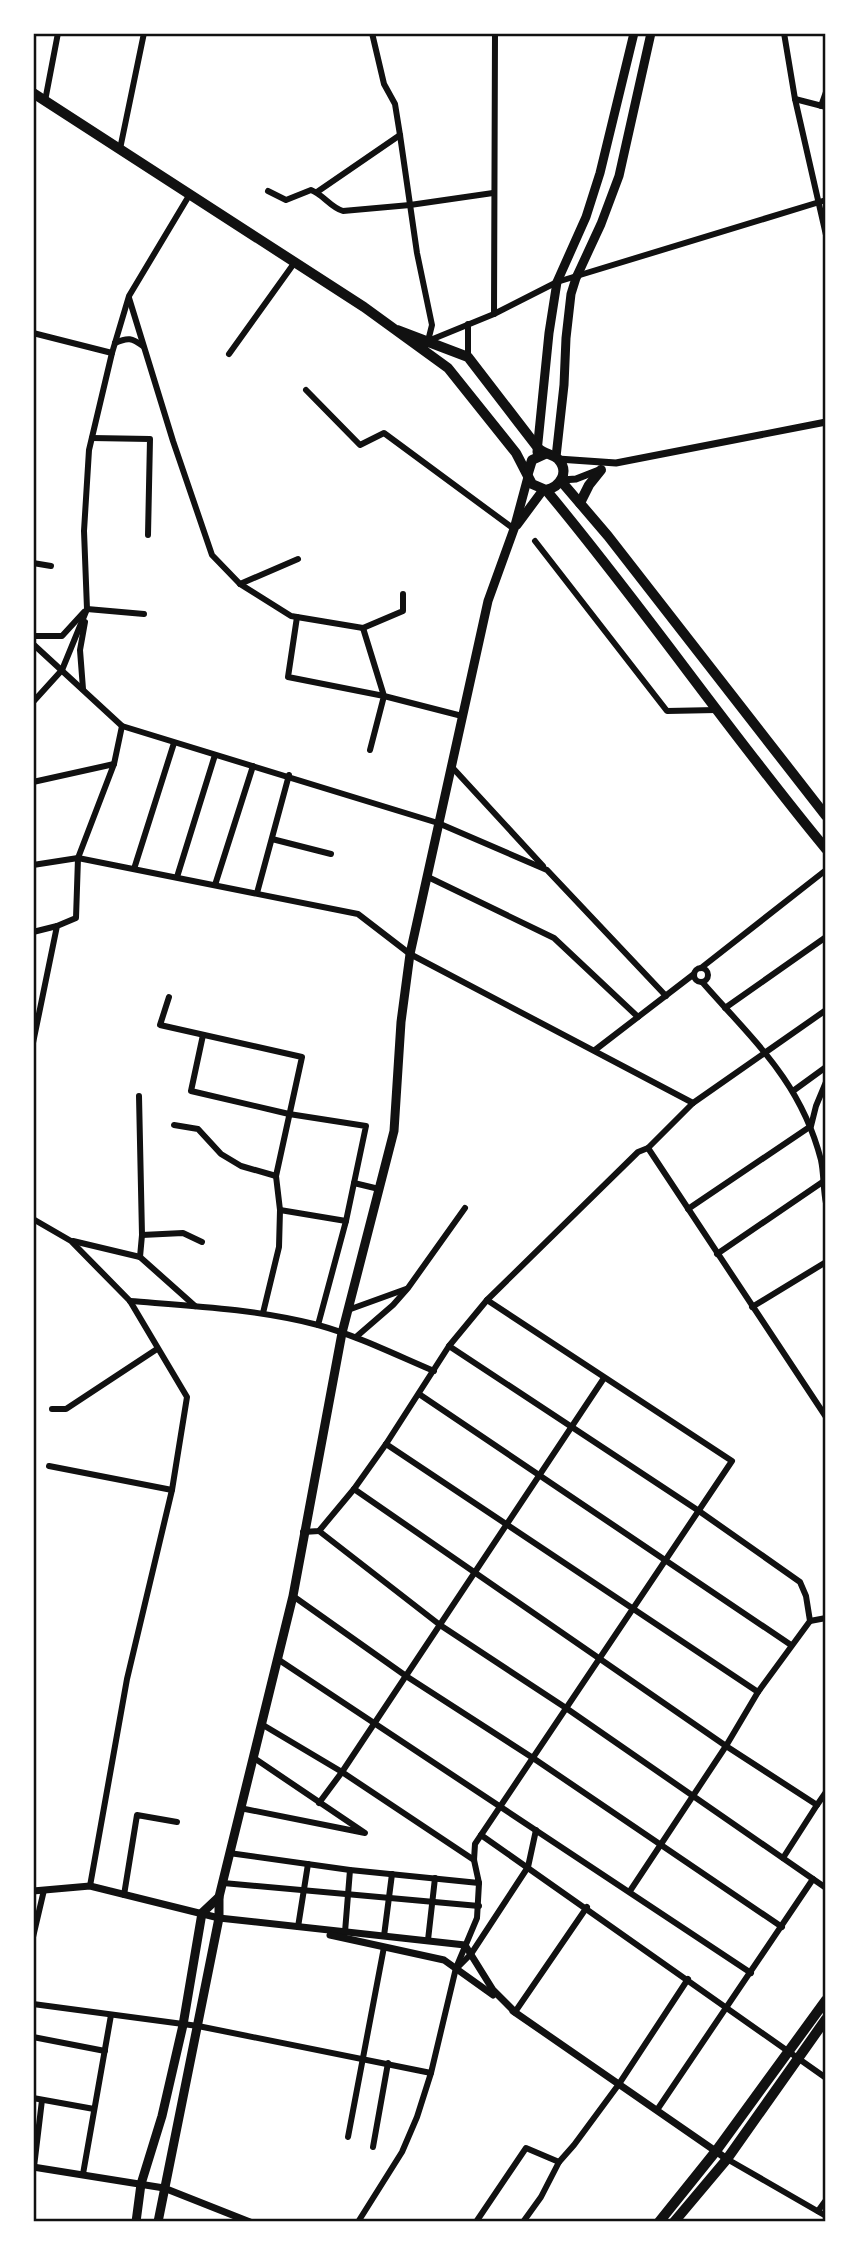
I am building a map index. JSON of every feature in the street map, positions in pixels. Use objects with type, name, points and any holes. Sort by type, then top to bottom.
[{"type":"main road","points":[[158,2222],[219,1918],[219,1897],[279,1660],[342,1333],[394,1131],[401,1022],[410,954],[438,823],[488,601],[514,529],[529,464],[540,453],[549,333],[557,282],[586,217],[600,173],[634,33]]},
{"type":"main road","points":[[514,529],[545,490],[555,487],[561,480],[563,469],[556,458],[568,316],[576,278],[619,176],[651,33]]},
{"type":"main road","points":[[33,93],[295,262],[397,330],[448,368],[516,453],[536,487],[545,490],[579,530],[826,849]]},
{"type":"main road","points":[[397,330],[468,357],[540,453],[556,458]]},
{"type":"main road","points":[[580,503],[601,470]]},
{"type":"main road","points":[[561,480],[826,816]]},
{"type":"main road","points":[[136,2222],[141,2183],[162,2116],[183,2025],[202,1913],[219,1897]]},
{"type":"main road","points":[[674,2222],[727,2159],[826,2000]]},
{"type":"main road","points":[[659,2222],[793,2055],[826,2020]]},
{"type":"street","points":[[45,101],[58,33]]},
{"type":"street","points":[[120,149],[144,33]]},
{"type":"street","points":[[372,33],[384,84],[395,104],[416,253],[432,325],[428,341]]},
{"type":"street","points":[[494,314],[495,33]]},
{"type":"street","points":[[784,33],[795,99],[822,201],[826,235]]},
{"type":"street","points":[[795,99],[823,107],[826,92]]},
{"type":"street","points":[[317,192],[400,135]]},
{"type":"street","points":[[268,191],[286,200],[311,190],[317,192],[333,208],[343,211],[493,193]]},
{"type":"street","points":[[83,690],[80,650],[87,609],[84,531],[89,450],[112,353],[129,296],[190,194]]},
{"type":"street","points":[[428,341],[494,314],[557,282],[822,201]]},
{"type":"street","points":[[229,354],[295,262]]},
{"type":"street","points":[[129,296],[173,441],[212,555],[240,584],[291,616],[363,628],[403,611],[403,594]]},
{"type":"street","points":[[468,324],[468,357]]},
{"type":"street","points":[[33,333],[112,353]]},
{"type":"street","points":[[115,343],[126,338],[134,339],[144,347]]},
{"type":"street","points":[[306,390],[360,445],[384,433],[514,529]]},
{"type":"street","points":[[561,480],[576,479],[616,463],[826,422]]},
{"type":"street","points":[[92,438],[150,439],[148,535]]},
{"type":"street","points":[[556,458],[616,463]]},
{"type":"street","points":[[535,541],[667,711],[716,710]]},
{"type":"street","points":[[240,584],[298,559]]},
{"type":"street","points":[[33,563],[51,566]]},
{"type":"street","points":[[87,609],[144,614]]},
{"type":"street","points":[[33,636],[62,636],[87,609]]},
{"type":"street","points":[[33,702],[62,670],[87,609]]},
{"type":"street","points":[[296,617],[288,677],[384,696],[462,716]]},
{"type":"street","points":[[363,628],[384,696],[370,750]]},
{"type":"street","points":[[33,644],[122,726],[289,775],[438,823],[547,870]]},
{"type":"street","points":[[33,932],[76,918],[78,858],[114,764],[122,726]]},
{"type":"street","points":[[134,869],[174,743]]},
{"type":"street","points":[[177,877],[215,755]]},
{"type":"street","points":[[33,782],[114,764]]},
{"type":"street","points":[[215,885],[253,766]]},
{"type":"street","points":[[451,766],[666,996]]},
{"type":"street","points":[[257,893],[289,775]]},
{"type":"street","points":[[272,839],[331,855]]},
{"type":"street","points":[[33,864],[78,858],[358,914],[410,954],[693,1103]]},
{"type":"street","points":[[595,1050],[826,870]]},
{"type":"street","points":[[428,877],[554,938],[638,1017]]},
{"type":"street","points":[[33,1043],[57,926]]},
{"type":"street","points":[[725,1008],[826,937]]},
{"type":"street","points":[[701,968],[706,969],[709,976],[703,983]]},
{"type":"street","points":[[694,974],[696,981],[703,983],[766,1052],[793,1090],[811,1126],[822,1163],[826,1203]]},
{"type":"street","points":[[169,997],[160,1025],[302,1057],[276,1176],[280,1210],[279,1247],[262,1313]]},
{"type":"street","points":[[319,1531],[354,1489],[386,1444],[449,1346],[487,1300],[638,1152],[648,1148],[693,1103],[826,1010]]},
{"type":"street","points":[[203,1035],[191,1091],[289,1114],[366,1126],[346,1221],[318,1325]]},
{"type":"street","points":[[793,1090],[826,1067]]},
{"type":"street","points":[[688,1209],[811,1126],[820,1093],[826,1082]]},
{"type":"street","points":[[139,1096],[142,1234],[140,1257]]},
{"type":"street","points":[[174,1125],[198,1129],[221,1154],[241,1166],[276,1176]]},
{"type":"street","points":[[648,1148],[825,1415]]},
{"type":"street","points":[[717,1254],[824,1181]]},
{"type":"street","points":[[354,1183],[379,1189]]},
{"type":"street","points":[[356,1337],[394,1305],[466,1208]]},
{"type":"street","points":[[280,1210],[346,1221]]},
{"type":"street","points":[[33,1219],[71,1241],[130,1301],[187,1397],[172,1490],[127,1679],[90,1886]]},
{"type":"street","points":[[142,1234],[183,1233],[202,1242]]},
{"type":"street","points":[[71,1241],[140,1257],[195,1306]]},
{"type":"street","points":[[752,1307],[826,1262]]},
{"type":"street","points":[[348,1310],[408,1288]]},
{"type":"street","points":[[358,2222],[402,2152],[431,2073],[456,1968],[477,1918],[479,1883],[474,1860],[475,1844],[732,1461],[487,1300]]},
{"type":"street","points":[[130,1301],[262,1313],[318,1325],[356,1337],[434,1371]]},
{"type":"street","points":[[449,1346],[699,1511],[800,1582],[810,1621]]},
{"type":"street","points":[[52,1409],[66,1409],[157,1349]]},
{"type":"street","points":[[319,1803],[604,1378]]},
{"type":"street","points":[[419,1394],[791,1645]]},
{"type":"street","points":[[386,1444],[758,1692]]},
{"type":"street","points":[[49,1466],[172,1490]]},
{"type":"street","points":[[354,1489],[726,1746],[817,1805]]},
{"type":"street","points":[[303,1532],[319,1531],[439,1625],[566,1708],[826,1888]]},
{"type":"street","points":[[293,1596],[406,1676],[533,1758],[782,1927]]},
{"type":"street","points":[[630,1891],[791,1645],[810,1621],[826,1618]]},
{"type":"street","points":[[279,1660],[751,1973]]},
{"type":"street","points":[[263,1725],[341,1772],[474,1860]]},
{"type":"street","points":[[240,1808],[365,1833],[254,1758]]},
{"type":"street","points":[[783,1858],[826,1792]]},
{"type":"street","points":[[124,1895],[137,1815],[177,1822]]},
{"type":"street","points":[[456,1968],[471,1954],[528,1867],[536,1830]]},
{"type":"street","points":[[481,1835],[587,1907],[826,2078]]},
{"type":"street","points":[[229,1853],[350,1870],[479,1883]]},
{"type":"street","points":[[298,1927],[308,1864]]},
{"type":"street","points":[[345,1932],[350,1870]]},
{"type":"street","points":[[384,1936],[392,1874]]},
{"type":"street","points":[[428,1940],[435,1878]]},
{"type":"street","points":[[657,2110],[813,1879]]},
{"type":"street","points":[[223,1883],[479,1906]]},
{"type":"street","points":[[33,1891],[90,1886],[219,1918],[465,1945],[493,1990],[515,2012]]},
{"type":"street","points":[[33,1937],[44,1890]]},
{"type":"street","points":[[515,2012],[587,1907]]},
{"type":"street","points":[[298,1927],[444,1960],[727,2159],[826,2216]]},
{"type":"street","points":[[348,2137],[365,2059],[384,1947]]},
{"type":"street","points":[[523,2222],[541,2197],[559,2162],[619,2084],[688,1979]]},
{"type":"street","points":[[33,2004],[198,2026],[431,2073]]},
{"type":"street","points":[[83,2174],[111,2015]]},
{"type":"street","points":[[33,2037],[105,2050]]},
{"type":"street","points":[[373,2147],[388,2063]]},
{"type":"street","points":[[33,2098],[94,2109]]},
{"type":"street","points":[[42,2100],[34,2167],[164,2188],[250,2222]]},
{"type":"street","points":[[476,2222],[526,2148],[559,2162]]},
{"type":"street","points":[[818,2211],[826,2200]]}]
